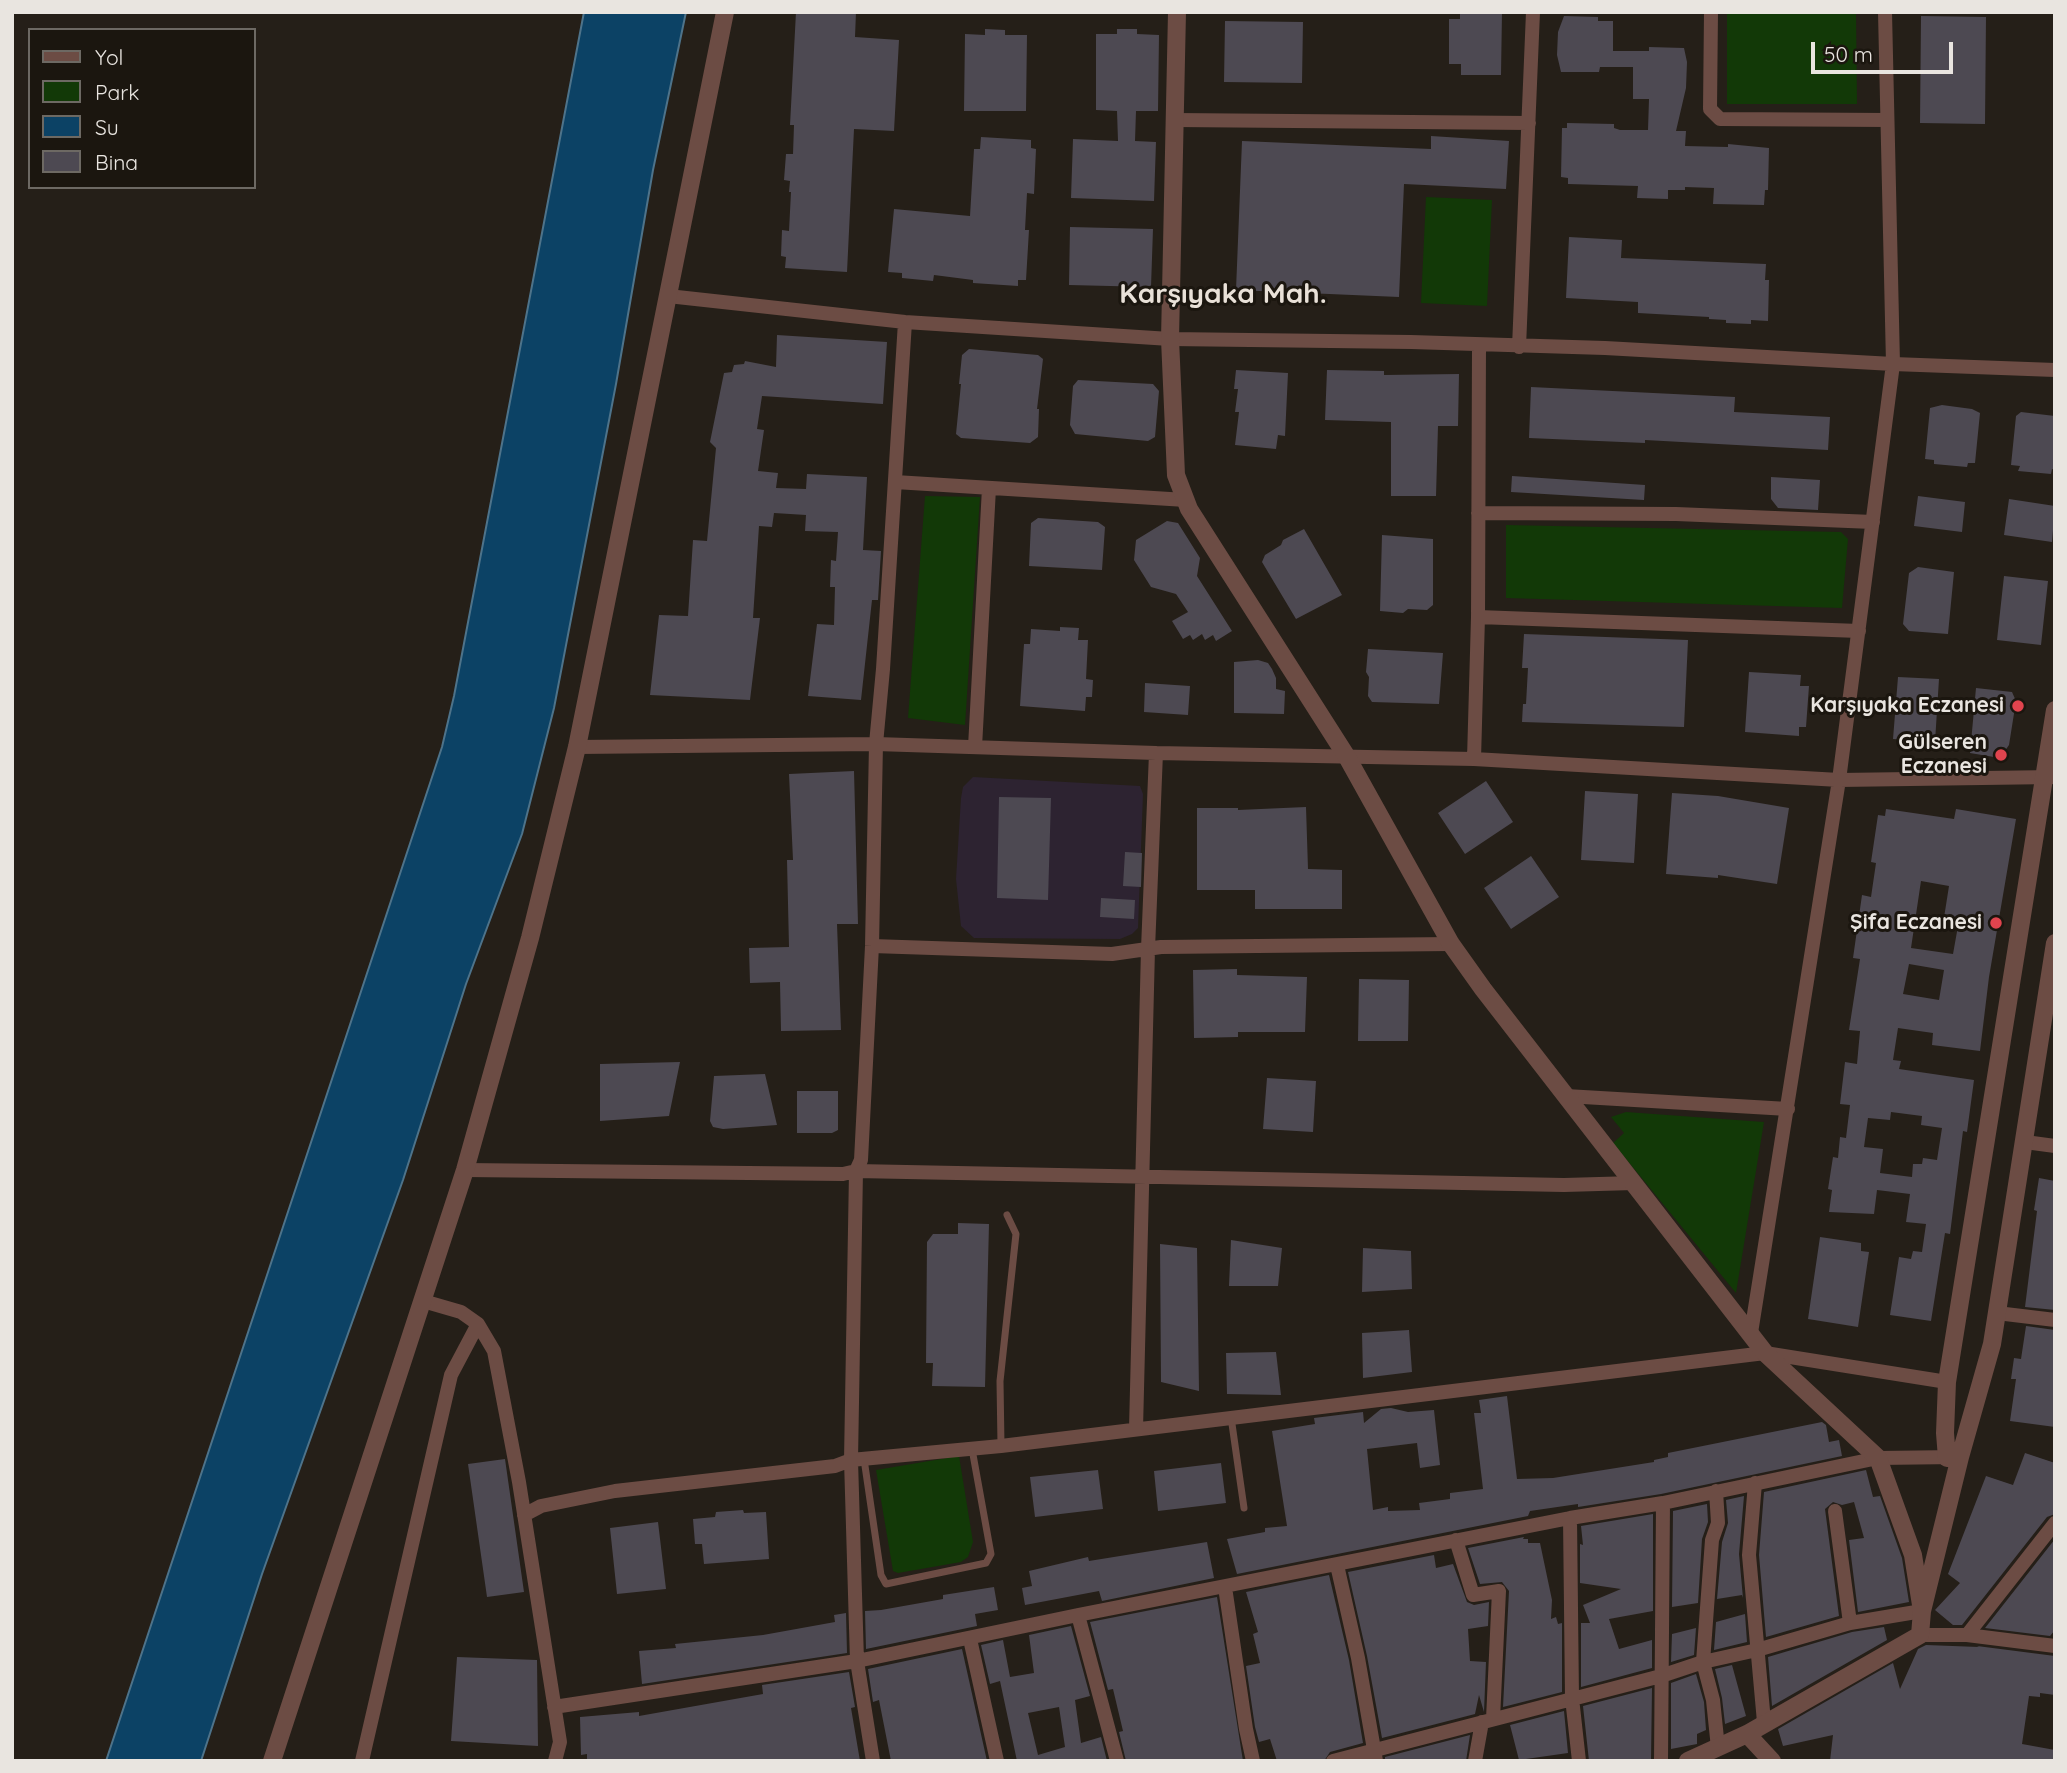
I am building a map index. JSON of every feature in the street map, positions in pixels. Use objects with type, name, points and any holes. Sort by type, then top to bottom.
[{"type":"street","points":[[272,1761],[465,1170],[530,938],[577,747],[725,12]]},
{"type":"street","points":[[1177,12],[1170,339],[1176,475],[1186,500],[1348,757],[1451,944],[1765,1353],[1878,1458],[1913,1555],[1922,1611]]},
{"type":"street","points":[[1519,347],[1533,12]]},
{"type":"street","points":[[1711,12],[1710,109],[1720,119],[1887,120]]},
{"type":"street","points":[[1751,1333],[1839,780],[1893,364],[1885,12]]},
{"type":"street","points":[[1175,120],[1528,123]]},
{"type":"street","points":[[668,296],[905,322],[1170,339],[1605,348],[2055,370]]},
{"type":"street","points":[[873,1761],[857,1661],[856,1171],[860,1160],[872,946],[876,744],[905,322]]},
{"type":"street","points":[[1474,759],[1478,617],[1479,345]]},
{"type":"street","points":[[895,482],[1186,500]]},
{"type":"street","points":[[975,747],[989,488]]},
{"type":"street","points":[[1478,513],[1676,514],[1873,522]]},
{"type":"street","points":[[1478,617],[1859,631]]},
{"type":"street","points":[[1954,1458],[1945,1433],[1947,1382],[2050,776],[2055,710]]},
{"type":"street","points":[[577,747],[876,744],[1474,759],[1839,780],[2050,776]]},
{"type":"street","points":[[1136,1429],[1148,949],[1156,753]]},
{"type":"street","points":[[1920,1635],[1922,1611],[1954,1458],[1992,1344],[2055,943]]},
{"type":"street","points":[[872,946],[1112,954],[1161,947],[1451,944]]},
{"type":"street","points":[[1566,1096],[1787,1109]]},
{"type":"street","points":[[2025,1142],[2055,1146]]},
{"type":"street","points":[[465,1170],[843,1174],[856,1171],[1564,1185],[1634,1183]]},
{"type":"street","points":[[423,1301],[461,1312],[478,1324],[494,1351],[524,1515],[560,1742],[555,1761]]},
{"type":"street","points":[[1997,1313],[2055,1320]]},
{"type":"street","points":[[362,1761],[451,1375],[478,1324]]},
{"type":"street","points":[[524,1515],[541,1506],[615,1491],[1765,1353],[1947,1382]]},
{"type":"street","points":[[554,1707],[857,1661],[1456,1540],[1663,1503],[1878,1458],[1954,1458]]},
{"type":"street","points":[[1755,1483],[1749,1555],[1764,1722]]},
{"type":"street","points":[[1716,1491],[1718,1522],[1712,1540],[1703,1662],[1713,1700],[1718,1748]]},
{"type":"street","points":[[1661,1761],[1663,1503]]},
{"type":"street","points":[[1835,1511],[1850,1623]]},
{"type":"street","points":[[1570,1518],[1572,1698],[1579,1761]]},
{"type":"street","points":[[1967,1636],[2055,1522]]},
{"type":"street","points":[[1456,1540],[1473,1595],[1499,1591],[1488,1720],[1475,1761]]},
{"type":"street","points":[[1337,1565],[1358,1658],[1375,1756]]},
{"type":"street","points":[[1225,1587],[1253,1761]]},
{"type":"street","points":[[1333,1761],[1375,1756],[1488,1720],[1661,1676],[1703,1662],[1757,1650],[1850,1623],[1922,1611]]},
{"type":"street","points":[[1078,1615],[1117,1761]]},
{"type":"street","points":[[1688,1761],[1747,1734],[1920,1635],[1967,1636],[2055,1646]]},
{"type":"street","points":[[970,1639],[997,1761]]},
{"type":"street","points":[[1747,1734],[1772,1761]]},
{"type":"lane","points":[[1001,1446],[1000,1381],[1016,1234],[1007,1214]]},
{"type":"lane","points":[[1231,1417],[1244,1508]]},
{"type":"lane","points":[[858,1460],[881,1575],[886,1584],[986,1563],[991,1554],[972,1449]]},
{"type":"shaded area","points":[[973,777],[1140,786],[1143,794],[1138,928],[1120,939],[974,938],[961,926],[956,879],[961,798],[963,787]]},
{"type":"green space","points":[[1727,12],[1856,12],[1857,104],[1727,104]]},
{"type":"green space","points":[[1426,197],[1492,200],[1487,306],[1421,303]]},
{"type":"green space","points":[[925,496],[980,497],[965,725],[908,718]]},
{"type":"green space","points":[[1506,525],[1841,532],[1848,539],[1842,608],[1506,598]]},
{"type":"green space","points":[[1626,1112],[1764,1122],[1736,1293],[1613,1143],[1624,1133],[1611,1117]]},
{"type":"green space","points":[[959,1456],[973,1542],[968,1557],[961,1562],[898,1573],[893,1571],[876,1470]]},
{"type":"water","points":[[584,12],[686,12],[653,170],[616,384],[554,708],[522,834],[466,984],[403,1180],[262,1574],[201,1761],[106,1761],[442,747],[454,696]]},
{"type":"building","points":[[796,12],[856,12],[855,37],[899,40],[894,131],[854,129],[847,272],[785,268],[786,257],[781,256],[782,230],[789,231],[790,181],[784,180],[786,154],[793,154],[794,125],[790,125]]},
{"type":"building","points":[[1460,12],[1502,12],[1501,75],[1461,75],[1461,64],[1449,64],[1449,19],[1460,19]]},
{"type":"building","points":[[1564,16],[1598,17],[1598,21],[1613,21],[1613,51],[1649,51],[1649,47],[1684,48],[1687,62],[1686,88],[1676,131],[1686,131],[1685,146],[1728,147],[1728,144],[1769,148],[1768,190],[1765,190],[1764,205],[1713,204],[1714,188],[1685,187],[1685,190],[1668,190],[1668,199],[1637,198],[1638,186],[1568,184],[1568,178],[1561,177],[1562,128],[1567,128],[1567,123],[1614,124],[1614,128],[1620,130],[1648,130],[1649,99],[1633,99],[1633,67],[1600,67],[1599,72],[1561,72],[1557,55],[1558,32]]},
{"type":"building","points":[[1921,16],[1986,17],[1985,124],[1920,123]]},
{"type":"building","points":[[1225,21],[1303,22],[1302,83],[1224,82]]},
{"type":"building","points":[[985,29],[1005,30],[1005,35],[1027,35],[1026,111],[964,111],[965,34],[985,35]]},
{"type":"building","points":[[1117,29],[1137,29],[1137,34],[1159,35],[1158,111],[1136,111],[1135,141],[1156,142],[1154,201],[1071,198],[1073,139],[1118,141],[1117,111],[1096,110],[1096,34],[1117,34]]},
{"type":"building","points":[[1431,136],[1509,141],[1506,189],[1404,184],[1399,297],[1236,290],[1242,141],[1431,149]]},
{"type":"building","points":[[981,137],[1031,140],[1031,148],[1036,149],[1034,194],[1027,193],[1025,230],[1029,230],[1026,280],[1018,280],[1018,286],[973,283],[973,280],[934,275],[933,281],[902,278],[902,273],[888,272],[894,209],[970,216],[974,149],[980,149]]},
{"type":"building","points":[[1070,227],[1153,229],[1151,287],[1069,285]]},
{"type":"building","points":[[1569,237],[1622,240],[1621,258],[1766,264],[1765,280],[1769,280],[1768,321],[1751,320],[1751,324],[1726,323],[1726,320],[1709,317],[1638,313],[1638,302],[1566,298]]},
{"type":"building","points":[[777,335],[887,342],[883,404],[762,396],[757,429],[764,430],[758,471],[778,473],[776,488],[806,489],[807,474],[867,477],[863,550],[881,551],[878,600],[872,600],[861,700],[808,696],[817,624],[834,625],[835,587],[830,587],[831,560],[836,561],[838,532],[805,531],[806,515],[774,513],[772,527],[759,526],[753,618],[760,618],[750,700],[650,695],[659,615],[688,616],[693,540],[707,541],[716,448],[710,442],[724,373],[732,372],[734,365],[744,364],[745,361],[776,367]]},
{"type":"building","points":[[969,349],[1038,355],[1043,359],[1037,409],[1038,437],[1030,443],[961,438],[956,434],[962,355]]},
{"type":"building","points":[[1236,370],[1288,373],[1285,436],[1278,435],[1276,449],[1235,445],[1239,412],[1235,412],[1238,389],[1234,389]]},
{"type":"building","points":[[1327,370],[1384,371],[1384,375],[1459,374],[1458,426],[1438,426],[1436,496],[1391,496],[1391,422],[1325,420]]},
{"type":"building","points":[[1078,380],[1153,384],[1159,391],[1155,437],[1148,441],[1075,434],[1070,425],[1073,386]]},
{"type":"building","points":[[1531,387],[1735,397],[1734,412],[1830,417],[1828,450],[1645,440],[1645,443],[1529,438]]},
{"type":"building","points":[[1942,405],[1972,409],[1980,413],[1975,463],[1968,463],[1967,467],[1934,464],[1934,460],[1925,459],[1930,408]]},
{"type":"building","points":[[2021,412],[2055,416],[2055,470],[2052,469],[2051,474],[2018,471],[2020,466],[2011,465],[2016,416]]},
{"type":"building","points":[[1512,476],[1645,485],[1644,500],[1511,492]]},
{"type":"building","points":[[1771,477],[1820,480],[1818,510],[1778,508],[1771,499]]},
{"type":"building","points":[[1918,496],[1965,502],[1962,532],[1914,526]]},
{"type":"building","points":[[2009,499],[2055,506],[2052,542],[2004,535]]},
{"type":"building","points":[[1038,518],[1098,522],[1105,527],[1102,570],[1029,566],[1031,523]]},
{"type":"building","points":[[1167,521],[1178,523],[1200,558],[1197,576],[1232,631],[1216,641],[1213,635],[1205,640],[1202,634],[1193,640],[1190,635],[1183,639],[1172,621],[1188,612],[1176,594],[1151,587],[1134,560],[1136,540]]},
{"type":"building","points":[[1304,529],[1342,595],[1296,619],[1262,562],[1265,555],[1281,545],[1283,540]]},
{"type":"building","points":[[1382,535],[1433,539],[1433,605],[1427,610],[1408,609],[1403,613],[1380,611]]},
{"type":"building","points":[[1918,567],[1954,572],[1948,634],[1909,631],[1903,624],[1909,573]]},
{"type":"building","points":[[2004,576],[2048,581],[2041,645],[1997,640]]},
{"type":"building","points":[[1060,627],[1079,628],[1078,640],[1088,640],[1086,679],[1093,680],[1092,697],[1086,697],[1085,711],[1020,706],[1024,644],[1030,644],[1031,629],[1060,631]]},
{"type":"building","points":[[1524,634],[1688,640],[1684,727],[1522,722],[1528,668],[1522,668]]},
{"type":"building","points":[[1368,649],[1443,653],[1439,704],[1372,702],[1368,696],[1369,677],[1366,672]]},
{"type":"building","points":[[1258,660],[1268,663],[1276,678],[1276,689],[1285,691],[1284,714],[1234,713],[1234,662]]},
{"type":"building","points":[[1749,672],[1801,675],[1800,686],[1809,686],[1806,727],[1799,727],[1799,736],[1745,732]]},
{"type":"building","points":[[1898,677],[1939,679],[1935,742],[1893,739]]},
{"type":"building","points":[[1145,683],[1190,686],[1188,715],[1144,712]]},
{"type":"building","points":[[1976,688],[2012,692],[2016,701],[2009,745],[2000,758],[1970,753]]},
{"type":"building","points":[[854,771],[858,924],[837,924],[841,1030],[781,1031],[780,982],[750,983],[749,948],[789,947],[787,860],[793,860],[789,774]]},
{"type":"building","points":[[1486,781],[1513,822],[1465,854],[1438,813]]},
{"type":"building","points":[[1585,791],[1638,794],[1634,863],[1581,860]]},
{"type":"building","points":[[1672,793],[1718,796],[1789,808],[1777,884],[1718,875],[1718,878],[1666,874]]},
{"type":"building","points":[[999,797],[1051,798],[1048,900],[997,898]]},
{"type":"building","points":[[1306,807],[1308,869],[1342,870],[1342,909],[1255,909],[1255,890],[1197,890],[1197,808],[1238,810]]},
{"type":"building","points":[[1886,809],[1954,819],[1956,809],[2016,819],[1989,977],[1980,1051],[1932,1045],[1933,1033],[1898,1028],[1893,1060],[1901,1061],[1899,1069],[1974,1080],[1967,1132],[1963,1131],[1950,1234],[1945,1233],[1931,1321],[1890,1315],[1899,1257],[1911,1259],[1913,1251],[1922,1252],[1926,1224],[1906,1222],[1910,1194],[1877,1190],[1874,1214],[1829,1212],[1832,1190],[1828,1189],[1833,1157],[1838,1158],[1840,1137],[1846,1138],[1850,1105],[1840,1104],[1845,1062],[1857,1064],[1860,1031],[1849,1030],[1860,959],[1853,958],[1862,895],[1871,897],[1876,863],[1871,862],[1878,815],[1885,816]],"holes":[[[1921,881],[1949,886],[1943,924],[1958,926],[1953,954],[1911,948]],[[1909,964],[1944,970],[1939,1000],[1903,994]],[[1891,1112],[1922,1116],[1921,1125],[1942,1128],[1937,1160],[1923,1158],[1922,1164],[1913,1164],[1912,1177],[1880,1173],[1883,1149],[1864,1147],[1868,1118],[1890,1120]]]},
{"type":"building","points":[[1125,852],[1142,853],[1141,887],[1123,886]]},
{"type":"building","points":[[1531,856],[1559,897],[1511,929],[1484,888]]},
{"type":"building","points":[[1101,898],[1135,900],[1134,919],[1100,917]]},
{"type":"building","points":[[1237,969],[1237,975],[1307,977],[1305,1032],[1238,1032],[1238,1037],[1194,1038],[1193,970]]},
{"type":"building","points":[[1359,979],[1409,980],[1408,1041],[1358,1041]]},
{"type":"building","points":[[680,1062],[669,1116],[600,1121],[600,1064]]},
{"type":"building","points":[[765,1074],[777,1125],[723,1129],[713,1127],[710,1121],[714,1076]]},
{"type":"building","points":[[1267,1078],[1316,1081],[1313,1132],[1263,1129]]},
{"type":"building","points":[[797,1091],[838,1091],[838,1130],[832,1133],[797,1133]]},
{"type":"building","points":[[2039,1178],[2055,1181],[2055,1310],[2025,1307]]},
{"type":"building","points":[[958,1223],[989,1224],[985,1387],[932,1386],[933,1363],[926,1363],[927,1242],[933,1234],[958,1234]]},
{"type":"building","points":[[1820,1237],[1861,1243],[1861,1251],[1869,1252],[1858,1327],[1808,1319]]},
{"type":"building","points":[[1231,1240],[1282,1248],[1278,1286],[1229,1286]]},
{"type":"building","points":[[1160,1244],[1197,1248],[1199,1391],[1161,1382]]},
{"type":"building","points":[[1363,1248],[1411,1251],[1412,1289],[1362,1292]]},
{"type":"building","points":[[2026,1326],[2055,1330],[2055,1427],[2010,1421],[2016,1379],[2011,1379],[2014,1358],[2021,1359]]},
{"type":"building","points":[[1409,1330],[1412,1372],[1363,1378],[1362,1333]]},
{"type":"building","points":[[1276,1352],[1281,1395],[1227,1394],[1226,1353]]},
{"type":"building","points":[[1507,1396],[1517,1479],[1553,1478],[1654,1462],[1668,1457],[1668,1453],[1822,1422],[1826,1425],[1829,1442],[1839,1440],[1842,1456],[1661,1494],[1578,1507],[1578,1504],[1530,1511],[1528,1516],[1237,1574],[1227,1539],[1265,1532],[1265,1528],[1287,1526],[1272,1431],[1315,1424],[1314,1418],[1363,1412],[1364,1423],[1381,1409],[1408,1412],[1434,1410],[1440,1465],[1420,1468],[1417,1443],[1367,1449],[1373,1510],[1388,1507],[1388,1511],[1420,1510],[1419,1503],[1450,1499],[1450,1493],[1483,1489],[1474,1413],[1481,1413],[1479,1400]]},
{"type":"building","points":[[2025,1453],[2055,1463],[2055,1514],[2047,1517],[1962,1625],[1953,1625],[1935,1610],[1960,1583],[1948,1574],[1986,1476],[2013,1485]]},
{"type":"building","points":[[505,1459],[524,1592],[487,1597],[468,1464]]},
{"type":"building","points":[[1221,1463],[1226,1503],[1158,1511],[1154,1471]]},
{"type":"building","points":[[1098,1470],[1103,1509],[1035,1517],[1030,1477]]},
{"type":"building","points":[[1866,1470],[1873,1497],[1880,1496],[1902,1558],[1909,1602],[1858,1612],[1849,1540],[1864,1538],[1854,1502],[1842,1505],[1833,1502],[1825,1509],[1839,1616],[1766,1637],[1759,1555],[1764,1492]]},
{"type":"building","points":[[1744,1496],[1739,1554],[1743,1598],[1742,1595],[1717,1599],[1722,1542],[1728,1523],[1726,1500]]},
{"type":"building","points":[[1707,1504],[1708,1522],[1702,1539],[1698,1603],[1672,1607],[1673,1511]]},
{"type":"building","points":[[743,1510],[744,1513],[766,1512],[769,1559],[704,1564],[702,1544],[695,1544],[693,1519],[715,1517],[716,1512]]},
{"type":"building","points":[[1653,1514],[1653,1611],[1609,1619],[1619,1649],[1652,1640],[1652,1668],[1581,1687],[1581,1623],[1590,1623],[1583,1605],[1621,1589],[1580,1583],[1580,1544],[1583,1545],[1581,1526]]},
{"type":"building","points":[[658,1522],[666,1589],[617,1594],[610,1528]]},
{"type":"building","points":[[1524,1537],[1523,1539],[1528,1539],[1528,1543],[1540,1543],[1552,1600],[1551,1619],[1556,1617],[1558,1624],[1562,1623],[1562,1692],[1503,1707],[1509,1591],[1502,1582],[1480,1584],[1468,1548]]},
{"type":"building","points":[[2055,1539],[2055,1630],[2050,1636],[1985,1628]]},
{"type":"building","points":[[1207,1542],[1214,1578],[1102,1601],[1099,1591],[1025,1605],[1022,1588],[1032,1586],[1029,1571],[1088,1557],[1089,1561]]},
{"type":"building","points":[[1434,1555],[1436,1568],[1453,1564],[1467,1602],[1474,1605],[1489,1602],[1488,1626],[1468,1629],[1470,1661],[1486,1662],[1484,1712],[1479,1695],[1475,1714],[1382,1738],[1348,1572]]},
{"type":"building","points":[[1329,1575],[1349,1660],[1363,1743],[1330,1752],[1324,1761],[1277,1761],[1270,1739],[1259,1742],[1255,1727],[1246,1666],[1260,1663],[1253,1634],[1258,1632],[1246,1592]]},
{"type":"building","points":[[994,1587],[998,1610],[975,1614],[977,1626],[866,1649],[865,1611],[943,1599],[943,1595]]},
{"type":"building","points":[[1217,1597],[1243,1761],[1126,1761],[1119,1732],[1123,1731],[1113,1689],[1108,1690],[1090,1622]]},
{"type":"building","points":[[846,1613],[847,1653],[642,1684],[639,1651],[676,1648],[675,1644],[763,1635],[835,1622],[834,1615]]},
{"type":"building","points":[[1745,1614],[1747,1642],[1714,1650],[1716,1622]]},
{"type":"building","points":[[1071,1626],[1090,1696],[1075,1700],[1081,1743],[1101,1737],[1107,1761],[1017,1761],[1000,1681],[990,1684],[981,1645],[1003,1640],[1010,1677],[1034,1673],[1029,1635]],"holes":[[[1059,1707],[1065,1747],[1038,1755],[1028,1713]]]},
{"type":"building","points":[[1884,1627],[1887,1640],[1772,1706],[1768,1657],[1852,1632]]},
{"type":"building","points":[[1696,1628],[1694,1655],[1671,1662],[1672,1634]]},
{"type":"building","points":[[1926,1645],[1979,1647],[1977,1646],[2055,1656],[2055,1695],[2040,1693],[2040,1697],[2029,1696],[2022,1744],[2055,1750],[2055,1761],[1830,1761],[1833,1735],[1783,1746],[1778,1729],[1893,1663],[1900,1689],[1918,1649]]},
{"type":"building","points":[[962,1649],[987,1761],[891,1761],[879,1700],[873,1702],[868,1669]]},
{"type":"building","points":[[457,1657],[537,1660],[538,1746],[451,1741]]},
{"type":"building","points":[[1732,1665],[1746,1716],[1725,1724],[1715,1669]]},
{"type":"building","points":[[849,1672],[855,1707],[851,1708],[860,1761],[587,1761],[587,1754],[581,1755],[580,1717],[639,1712],[639,1716],[763,1694],[762,1685]]},
{"type":"building","points":[[1696,1674],[1704,1702],[1706,1730],[1697,1734],[1697,1744],[1671,1749],[1671,1683]]},
{"type":"building","points":[[1652,1688],[1651,1761],[1589,1761],[1583,1706]]},
{"type":"building","points":[[1564,1711],[1568,1753],[1519,1760],[1510,1725]]},
{"type":"building","points":[[1470,1735],[1466,1761],[1385,1761],[1385,1757]]},
{"type":"place","name":"Karşıyaka Eczanesi","points":[[2018,706]]},
{"type":"place","name":"Gülseren Eczanesi","points":[[2001,755]]},
{"type":"place","name":"Şifa Eczanesi","points":[[1996,923]]},
{"type":"district","name":"Karşıyaka Mah.","points":[[1223,295]]}]
